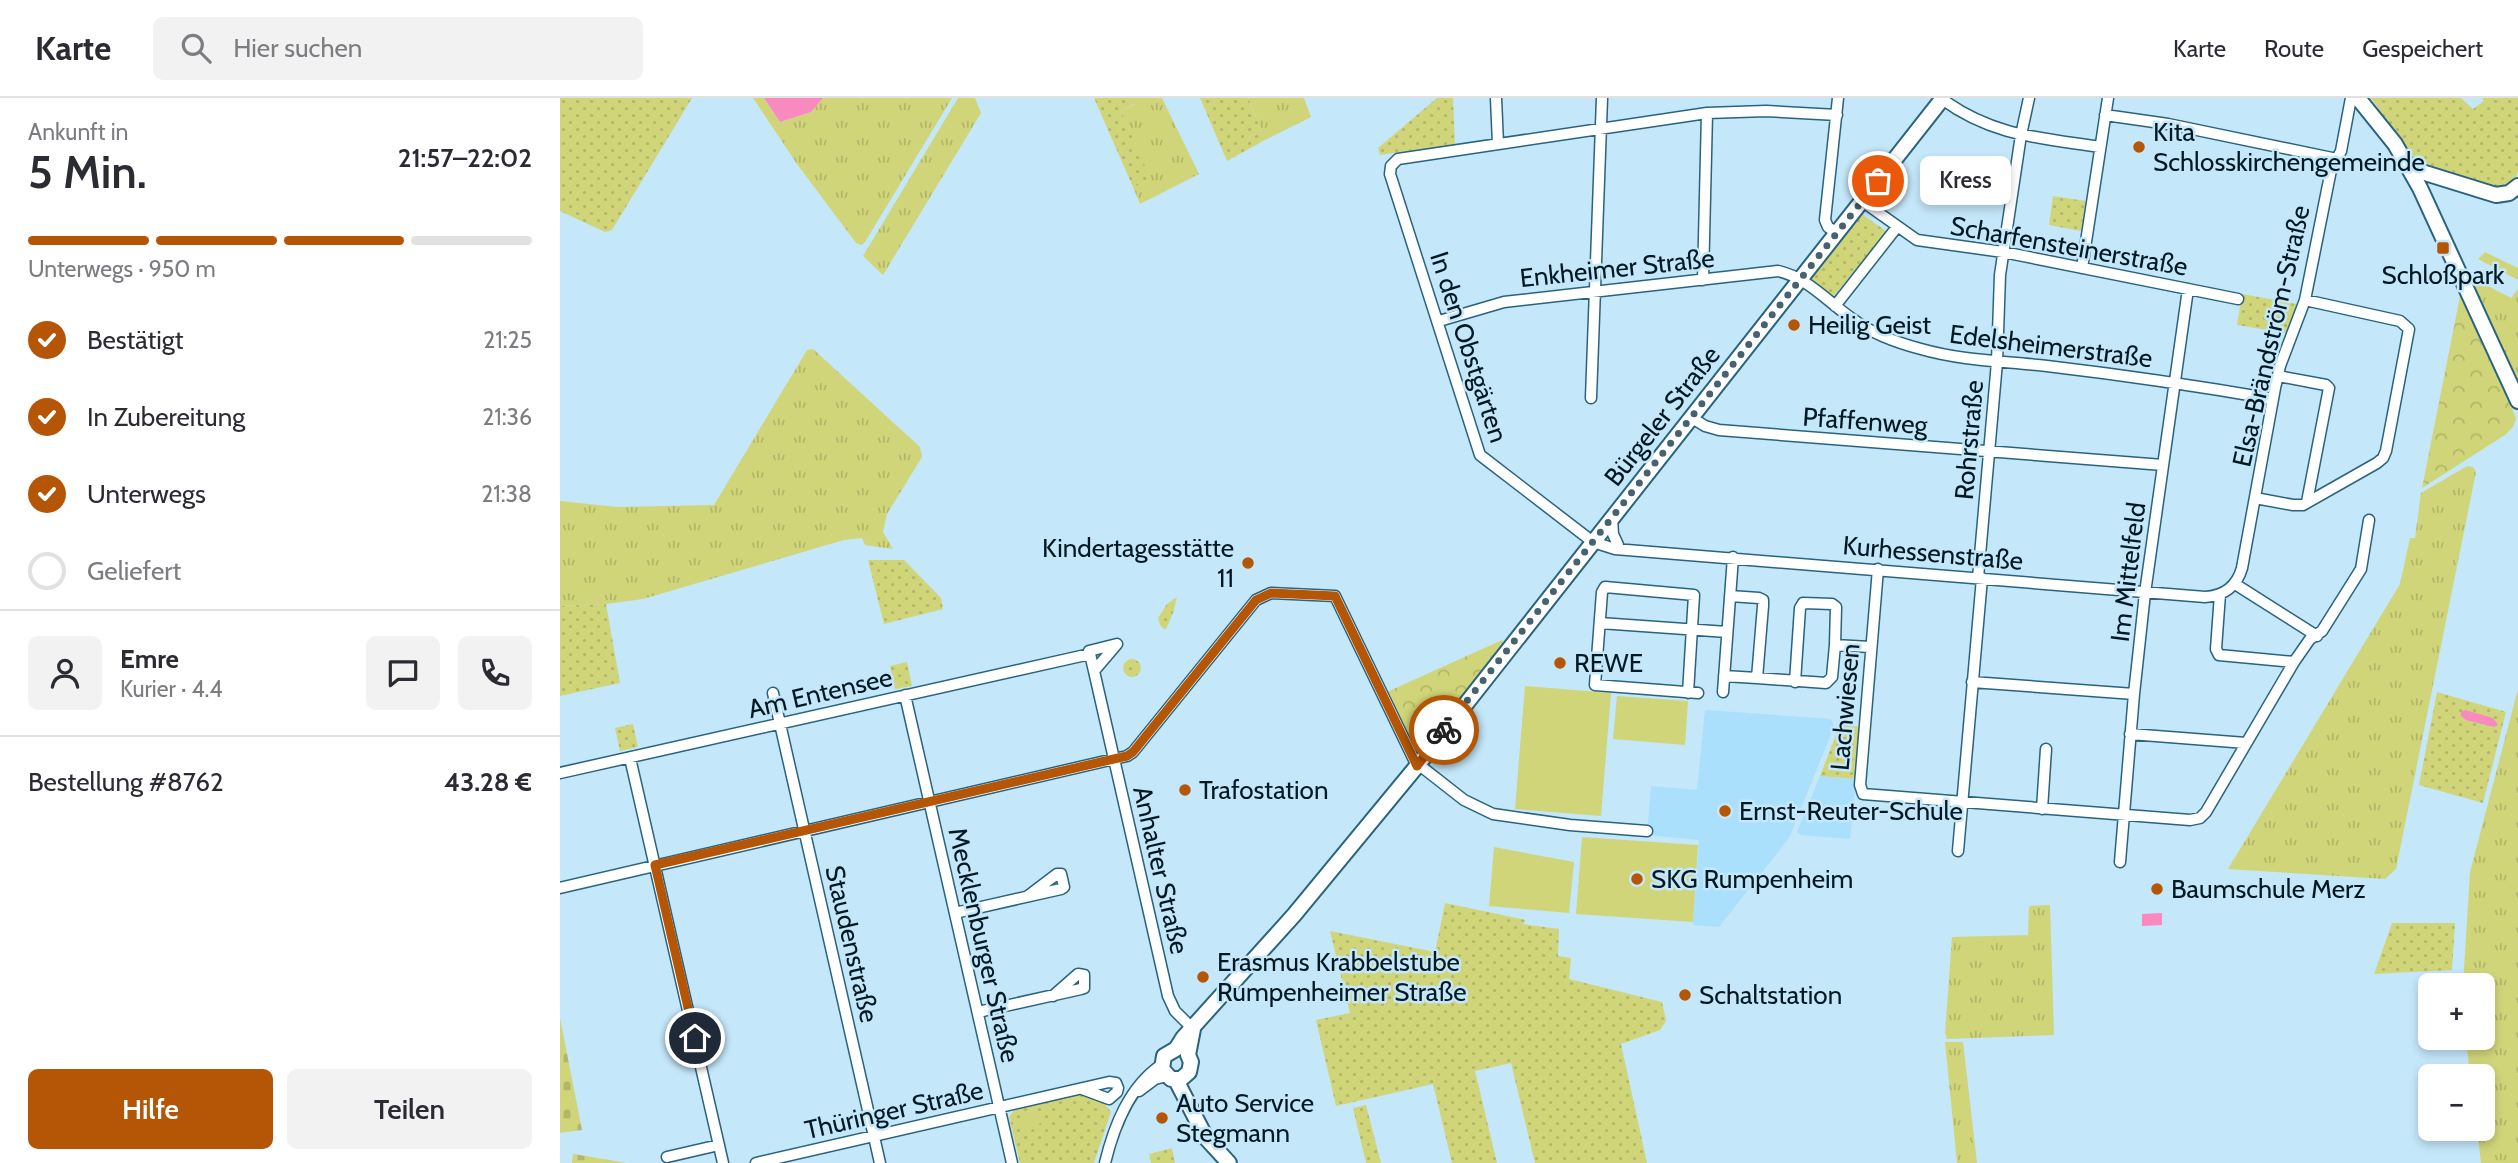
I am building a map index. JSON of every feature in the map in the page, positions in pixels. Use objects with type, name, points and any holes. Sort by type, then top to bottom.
[{"type":"street","points":[[1496,98],[1499,144],[1707,113],[1783,111],[1836,115]]},
{"type":"street","points":[[1591,398],[1602,98]]},
{"type":"street","points":[[1837,233],[1825,220],[1838,98]]},
{"type":"street","points":[[1942,98],[1972,118],[2002,131],[2100,146]]},
{"type":"street","name":"Bürgeler Straße","points":[[1173,1074],[1166,1054],[1182,1052],[1182,1038],[1294,915],[1417,765],[1942,98]]},
{"type":"street","name":"Rohrstraße","points":[[1958,851],[1997,362],[1999,282],[2029,98]]},
{"type":"street","points":[[2082,268],[2108,98]]},
{"type":"street","name":"Elsa-Brändström-Straße","points":[[2235,584],[2242,568],[2278,376],[2305,300],[2331,170],[2341,151],[2351,98]]},
{"type":"street","points":[[2358,98],[2381,125],[2409,168],[2451,252],[2518,401]]},
{"type":"street","points":[[1703,279],[1707,113]]},
{"type":"street","points":[[2105,115],[2168,124],[2337,159]]},
{"type":"street","name":"In den Obstgärten","points":[[1499,144],[1398,159],[1391,166],[1390,174],[1480,455],[1596,538]]},
{"type":"street","points":[[2409,168],[2496,195],[2509,193],[2518,186]]},
{"type":"street","name":"Scharfensteinerstraße","points":[[1862,201],[1917,240],[2003,252],[2238,299]]},
{"type":"street","points":[[1835,306],[1897,228]]},
{"type":"street","name":"Enkheimer Straße","points":[[1438,321],[1504,302],[1703,279],[1774,271],[1801,280]]},
{"type":"street","name":"Edelsheimerstraße","points":[[1801,280],[1861,325],[1905,344],[1957,358],[2174,382],[2273,398]]},
{"type":"street","name":"Im Mittelfeld","points":[[2120,862],[2145,593],[2189,289]]},
{"type":"street","points":[[2255,498],[2297,506],[2377,463],[2385,455],[2409,329],[2400,321],[2305,300]]},
{"type":"street","points":[[2278,376],[2326,385],[2329,388],[2307,502]]},
{"type":"street","name":"Pfaffenweg","points":[[1692,418],[1719,430],[2163,465]]},
{"type":"street","points":[[1612,519],[1613,534],[1621,547]]},
{"type":"street","name":"Lachwiesen","points":[[1878,569],[1860,790],[1867,795],[2190,820],[2200,818],[2206,812],[2242,755],[2246,743],[2294,662],[2309,639],[2322,631],[2361,569],[2369,520]]},
{"type":"street","name":"Kurhessenstraße","points":[[1596,538],[1621,547],[2145,593],[2205,597],[2220,594]]},
{"type":"street","points":[[1723,692],[1733,557]]},
{"type":"street","points":[[2294,662],[2219,655],[2216,649],[2220,594],[2235,584],[2317,636]]},
{"type":"street","points":[[1607,586],[1692,594],[1696,599],[1693,693],[1595,685],[1600,623],[1602,592],[1607,586]]},
{"type":"street","points":[[560,888],[1114,760],[1133,752],[1256,600],[1267,594],[1279,593],[1335,596],[1417,765],[1464,800],[1493,814],[1570,825],[1647,831]]},
{"type":"street","points":[[1730,596],[1763,600],[1757,678]]},
{"type":"street","points":[[1724,676],[1757,678],[1795,682],[1823,684],[1829,682],[1832,677],[1835,645],[1836,607],[1832,604],[1803,603],[1800,608],[1795,682]]},
{"type":"street","points":[[1600,623],[1727,632]]},
{"type":"street","name":"Am Entensee","points":[[560,773],[1090,654],[1089,651],[1117,644],[1094,671]]},
{"type":"street","points":[[1835,645],[1870,647]]},
{"type":"street","points":[[1090,654],[1094,671]]},
{"type":"street","name":"Anhalter Straße","points":[[1094,671],[1168,996],[1175,1011],[1193,1029]]},
{"type":"street","points":[[1972,682],[2134,694]]},
{"type":"street","name":"Staudenstraße","points":[[773,693],[880,1163]]},
{"type":"street","name":"Mecklenburger Straße","points":[[905,695],[1012,1163]]},
{"type":"street","points":[[2130,734],[2246,743]]},
{"type":"street","points":[[2042,809],[2046,749]]},
{"type":"street","points":[[630,758],[723,1163]]},
{"type":"street","points":[[955,913],[1028,897]]},
{"type":"street","points":[[978,1012],[1053,996]]},
{"type":"street","points":[[1105,1163],[1118,1121],[1142,1080],[1173,1074],[1192,1066],[1182,1052]]},
{"type":"street","points":[[1173,1074],[1210,1144],[1229,1163]]},
{"type":"street","name":"Thüringer Straße","points":[[756,1163],[1082,1089]]},
{"type":"street","points":[[667,1157],[719,1145]]},
{"type":"shaded area","points":[[764,98],[823,98],[811,112],[780,122]]},
{"type":"shaded area","name":"Ernst-Reuter-Schule","points":[[1705,710],[1831,719],[1834,727],[1789,838],[1719,927],[1693,925],[1699,840],[1647,835],[1651,786],[1697,790]]},
{"type":"shaded area","points":[[2465,710],[2493,718],[2498,725],[2494,727],[2466,720],[2461,716],[2461,712]]},
{"type":"shaded area","points":[[1820,776],[1856,779],[1850,839],[1801,835],[1797,832]]},
{"type":"shaded area","points":[[2162,913],[2162,925],[2142,926],[2142,914]]},
{"type":"green space","points":[[560,98],[692,98],[612,230],[605,232],[560,211]]},
{"type":"green space","points":[[753,98],[764,98],[780,122],[811,112],[823,98],[952,98],[861,245],[856,243],[797,164]]},
{"type":"green space","points":[[958,98],[975,98],[981,113],[883,275],[863,256]]},
{"type":"green space","points":[[1094,98],[1133,98],[1136,103],[1121,111],[1151,180],[1133,187]]},
{"type":"green space","points":[[1133,98],[1162,98],[1199,174],[1140,204],[1133,187],[1150,180],[1121,111],[1135,104]]},
{"type":"green space","points":[[1200,98],[1248,98],[1265,140],[1227,161]]},
{"type":"green space","points":[[1248,98],[1304,98],[1311,117],[1265,140]]},
{"type":"green space","points":[[1437,98],[1453,98],[1455,144],[1380,155],[1378,148]]},
{"type":"green space","name":"Schloßpark","points":[[2371,98],[2461,98],[2473,109],[2484,101],[2482,98],[2518,98],[2518,171],[2515,178],[2499,190],[2416,163]]},
{"type":"green space","points":[[2053,196],[2086,201],[2081,231],[2049,225]]},
{"type":"green space","points":[[1862,214],[1887,232],[1833,297],[1810,279]]},
{"type":"green space","points":[[2485,252],[2518,268],[2518,280],[2478,259]]},
{"type":"green space","points":[[2471,277],[2511,298],[2518,289],[2518,392],[2472,290]]},
{"type":"green space","points":[[2461,291],[2516,418],[2513,427],[2505,435],[2422,488]]},
{"type":"green space","points":[[2242,294],[2297,304],[2286,333],[2237,325]]},
{"type":"green space","points":[[813,349],[920,447],[922,457],[887,514],[883,532],[893,549],[865,545],[862,538],[844,540],[643,599],[560,606],[560,501],[617,507],[714,505],[807,350]]},
{"type":"green space","points":[[2467,466],[2473,467],[2476,472],[2396,869],[2385,879],[2228,869],[2400,584],[2410,538],[2415,538],[2421,493]]},
{"type":"green space","points":[[868,560],[904,560],[941,598],[943,609],[884,624]]},
{"type":"green space","points":[[1177,597],[1173,613],[1164,629],[1158,618],[1167,604]]},
{"type":"green space","points":[[606,604],[620,683],[560,696],[560,606]]},
{"type":"green space","points":[[1502,640],[1505,647],[1426,740],[1413,745],[1387,692]]},
{"type":"green space","points":[[1132,659],[1138,662],[1141,668],[1138,674],[1132,677],[1126,674],[1123,668],[1126,662]]},
{"type":"green space","points":[[907,662],[912,686],[895,689],[890,666]]},
{"type":"green space","points":[[1525,686],[1611,693],[1601,816],[1515,809]]},
{"type":"green space","points":[[2518,689],[2518,1163],[2481,1163],[2478,1141],[2495,1141],[2495,1064],[2469,1064],[2467,1050],[2495,1050],[2495,973],[2464,973],[2470,872]]},
{"type":"green space","points":[[2437,692],[2506,712],[2483,803],[2419,785]]},
{"type":"green space","points":[[1617,696],[1688,701],[1685,745],[1613,739]]},
{"type":"green space","points":[[633,724],[638,747],[620,751],[615,728]]},
{"type":"green space","points":[[1843,724],[1860,727],[1856,779],[1820,776],[1839,727]]},
{"type":"green space","name":"SKG Rumpenheim","points":[[1582,837],[1698,845],[1693,922],[1576,914]]},
{"type":"green space","points":[[1494,847],[1574,862],[1569,913],[1489,906]]},
{"type":"green space","points":[[1445,903],[1526,920],[1523,924],[1559,929],[1558,956],[1571,958],[1569,979],[1662,1002],[1666,1021],[1660,1030],[1621,1044],[1647,1163],[1535,1163],[1511,1063],[1475,1071],[1497,1163],[1452,1163],[1433,1084],[1336,1106],[1316,1020],[1350,1013],[1330,931],[1435,952]]},
{"type":"green space","points":[[2050,905],[2054,1035],[1947,1039],[1945,1033],[1952,937],[2028,935],[2029,906]]},
{"type":"green space","points":[[2392,923],[2455,923],[2452,970],[2374,974]]},
{"type":"green space","points":[[560,1018],[582,1130],[560,1133]]},
{"type":"green space","points":[[1945,1042],[1963,1042],[1977,1163],[1957,1163]]},
{"type":"green space","points":[[1080,1094],[1104,1103],[1111,1112],[1094,1163],[1020,1163],[1009,1117],[1015,1109]]},
{"type":"green space","points":[[1366,1105],[1381,1163],[1366,1163],[1353,1108]]},
{"type":"green space","points":[[1036,1110],[1044,1120],[1027,1134],[1019,1124]]},
{"type":"green space","points":[[1172,1148],[1175,1163],[1151,1163],[1149,1154]]},
{"type":"green space","points":[[574,1154],[626,1163],[572,1163]]},
{"type":"way so far","points":[[1444,730],[1878,181]]},
{"type":"place","name":"Kita Schlosskirchengemeinde","points":[[2139,147]]},
{"type":"place","name":"Kress","points":[[1878,181]]},
{"type":"place","name":"Schloßpark","points":[[2443,248]]},
{"type":"place","name":"Heilig Geist","points":[[1794,325]]},
{"type":"place","name":"Kindertagesstätte 11","points":[[1248,563]]},
{"type":"place","name":"REWE","points":[[1560,663]]},
{"type":"place","name":"Trafostation","points":[[1185,790]]},
{"type":"place","name":"Ernst-Reuter-Schule","points":[[1725,811]]},
{"type":"place","name":"SKG Rumpenheim","points":[[1637,879]]},
{"type":"place","name":"Baumschule Merz","points":[[2157,889]]},
{"type":"place","name":"Erasmus Krabbelstube Rumpenheimer Straße","points":[[1203,977]]},
{"type":"place","name":"Schaltstation","points":[[1685,995]]},
{"type":"place","name":"Auto Service Stegmann","points":[[1162,1118]]},
{"type":"route","points":[[695,1038],[655,865],[1127,756],[1256,600],[1267,594],[1335,596],[1417,766],[1444,730]]}]
